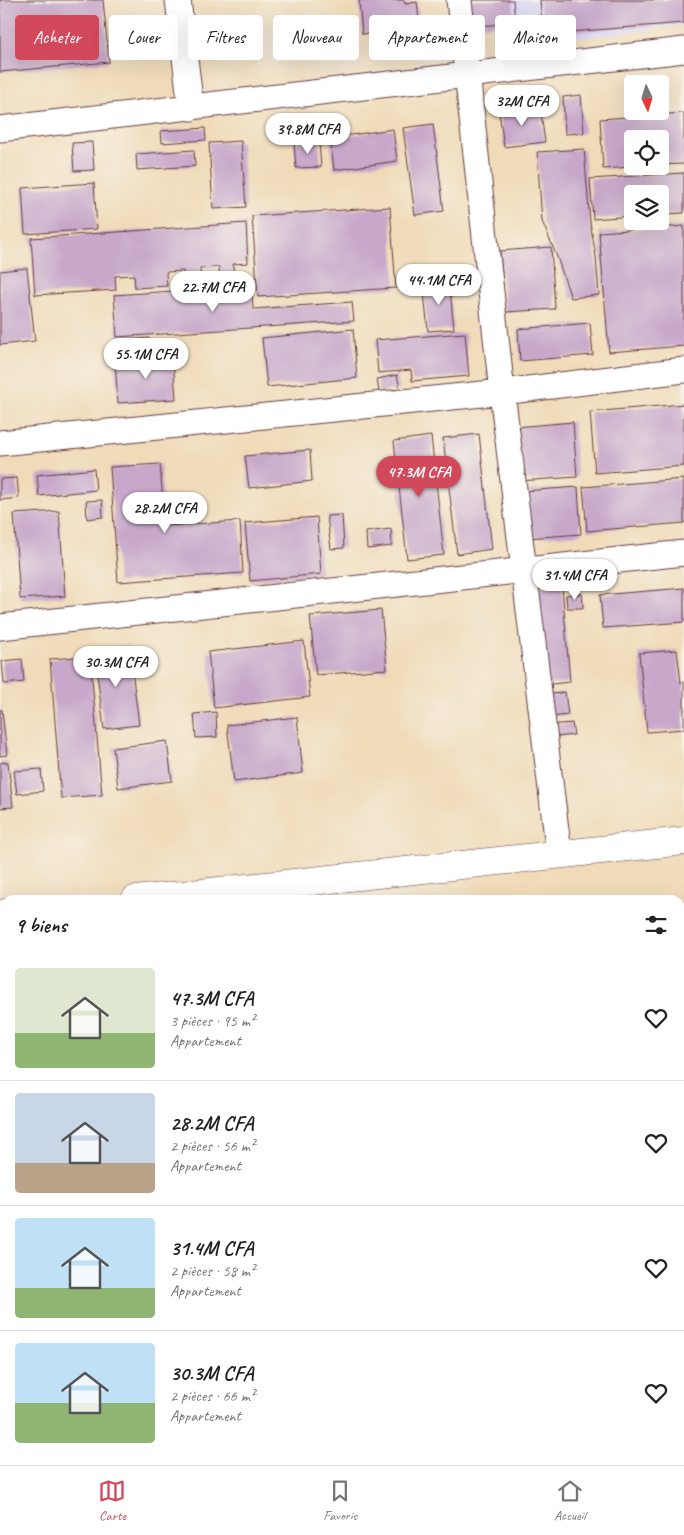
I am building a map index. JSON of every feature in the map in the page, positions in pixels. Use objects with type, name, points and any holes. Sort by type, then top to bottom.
[{"type":"street","points":[[178,0],[191,108]]},
{"type":"street","points":[[459,0],[502,392],[559,854]]},
{"type":"street","points":[[0,129],[684,50]]},
{"type":"street","points":[[0,443],[502,392],[684,370]]},
{"type":"street","points":[[0,627],[684,553]]},
{"type":"street","points":[[228,895],[559,854],[684,841]]},
{"type":"shaded area","points":[[490,0],[684,0],[684,25],[576,38],[576,15],[495,15],[495,40]]},
{"type":"building","points":[[0,0],[103,0],[109,62],[0,72]]},
{"type":"building","points":[[359,0],[404,0],[405,4],[417,2],[418,15],[369,15],[369,33],[362,34]]},
{"type":"building","points":[[463,0],[513,0],[514,15],[495,15],[495,25],[485,25],[485,15],[464,15]]},
{"type":"building","points":[[540,0],[684,0],[684,23],[576,31],[576,15],[541,15]]},
{"type":"building","points":[[581,95],[584,133],[565,134],[563,97]]},
{"type":"building","points":[[540,107],[545,142],[504,147],[499,112]]},
{"type":"building","points":[[684,113],[684,164],[669,165],[669,130],[624,130],[624,168],[603,169],[600,119],[624,117],[624,120],[669,120],[669,114]]},
{"type":"building","points":[[433,124],[444,211],[415,215],[403,128]]},
{"type":"building","points":[[205,128],[206,140],[162,143],[161,131]]},
{"type":"building","points":[[393,129],[397,161],[334,170],[330,138]]},
{"type":"building","points":[[241,141],[246,207],[213,209],[209,143]]},
{"type":"building","points":[[92,142],[94,170],[74,171],[72,143]]},
{"type":"building","points":[[319,142],[321,167],[296,168],[294,143]]},
{"type":"building","points":[[584,149],[599,295],[571,298],[542,221],[537,152]]},
{"type":"building","points":[[194,150],[195,166],[137,170],[136,154]]},
{"type":"building","points":[[684,173],[684,213],[669,214],[669,185],[624,185],[624,217],[593,219],[590,179]]},
{"type":"building","points":[[94,183],[97,229],[25,234],[22,188]]},
{"type":"building","points":[[390,207],[396,288],[258,297],[252,216]]},
{"type":"building","points":[[246,223],[248,263],[233,264],[234,281],[220,282],[219,267],[200,268],[201,284],[184,285],[183,271],[166,272],[167,286],[135,288],[134,275],[115,276],[116,290],[35,295],[31,238]]},
{"type":"building","points":[[684,226],[684,346],[609,352],[599,232],[669,230],[669,227]]},
{"type":"building","points":[[551,247],[555,309],[505,312],[500,251]]},
{"type":"building","points":[[27,268],[35,341],[0,345],[0,271]]},
{"type":"building","points":[[449,281],[454,329],[428,331],[423,284]]},
{"type":"building","points":[[202,289],[202,296],[252,293],[253,309],[352,302],[354,321],[117,337],[114,295]]},
{"type":"building","points":[[590,323],[593,355],[520,361],[518,329]]},
{"type":"building","points":[[353,329],[357,378],[267,387],[262,338]]},
{"type":"building","points":[[465,333],[469,376],[412,381],[411,370],[378,373],[375,340]]},
{"type":"building","points":[[149,338],[150,349],[115,351],[114,341]]},
{"type":"building","points":[[173,358],[176,399],[118,403],[115,362]]},
{"type":"building","points":[[397,375],[400,389],[379,392],[377,379]]},
{"type":"building","points":[[684,404],[684,466],[595,473],[590,412]]},
{"type":"building","points":[[573,422],[577,477],[519,481],[515,427]]},
{"type":"building","points":[[479,434],[492,549],[457,554],[443,438]]},
{"type":"building","points":[[431,436],[444,555],[407,559],[394,441]]},
{"type":"building","points":[[310,450],[312,481],[249,488],[245,456]]},
{"type":"building","points":[[160,464],[165,526],[240,521],[243,573],[118,582],[110,467]]},
{"type":"building","points":[[94,469],[96,490],[39,496],[37,475]]},
{"type":"building","points":[[17,478],[19,498],[0,500],[0,479]]},
{"type":"building","points":[[684,479],[684,523],[587,531],[583,487]]},
{"type":"building","points":[[578,487],[581,534],[528,538],[524,491]]},
{"type":"building","points":[[102,500],[103,517],[87,519],[86,501]]},
{"type":"building","points":[[59,511],[65,596],[20,599],[14,514]]},
{"type":"building","points":[[342,515],[344,548],[331,549],[327,516]]},
{"type":"building","points":[[317,517],[321,574],[250,581],[245,523]]},
{"type":"building","points":[[391,529],[392,546],[367,549],[366,532]]},
{"type":"building","points":[[562,586],[570,682],[543,685],[534,589]]},
{"type":"building","points":[[684,588],[684,622],[603,628],[600,595]]},
{"type":"building","points":[[582,594],[583,608],[567,608],[566,595]]},
{"type":"building","points":[[381,610],[387,669],[316,675],[310,616]]},
{"type":"building","points":[[304,641],[310,697],[214,708],[208,652]]},
{"type":"building","points":[[129,646],[139,725],[104,729],[94,650]]},
{"type":"building","points":[[677,650],[681,683],[684,682],[684,729],[647,732],[639,653]]},
{"type":"building","points":[[90,656],[102,795],[61,798],[50,659]]},
{"type":"building","points":[[22,659],[24,682],[4,684],[2,661]]},
{"type":"building","points":[[565,692],[568,715],[550,717],[547,695]]},
{"type":"building","points":[[0,710],[2,710],[7,755],[0,756]]},
{"type":"building","points":[[216,712],[217,737],[196,738],[194,714]]},
{"type":"building","points":[[297,717],[303,773],[234,782],[227,725]]},
{"type":"building","points":[[572,723],[574,735],[546,738],[546,725]]},
{"type":"building","points":[[167,741],[172,781],[118,788],[113,748]]},
{"type":"building","points":[[8,762],[13,807],[0,808],[0,763]]},
{"type":"building","points":[[41,769],[43,791],[17,794],[14,771]]}]
